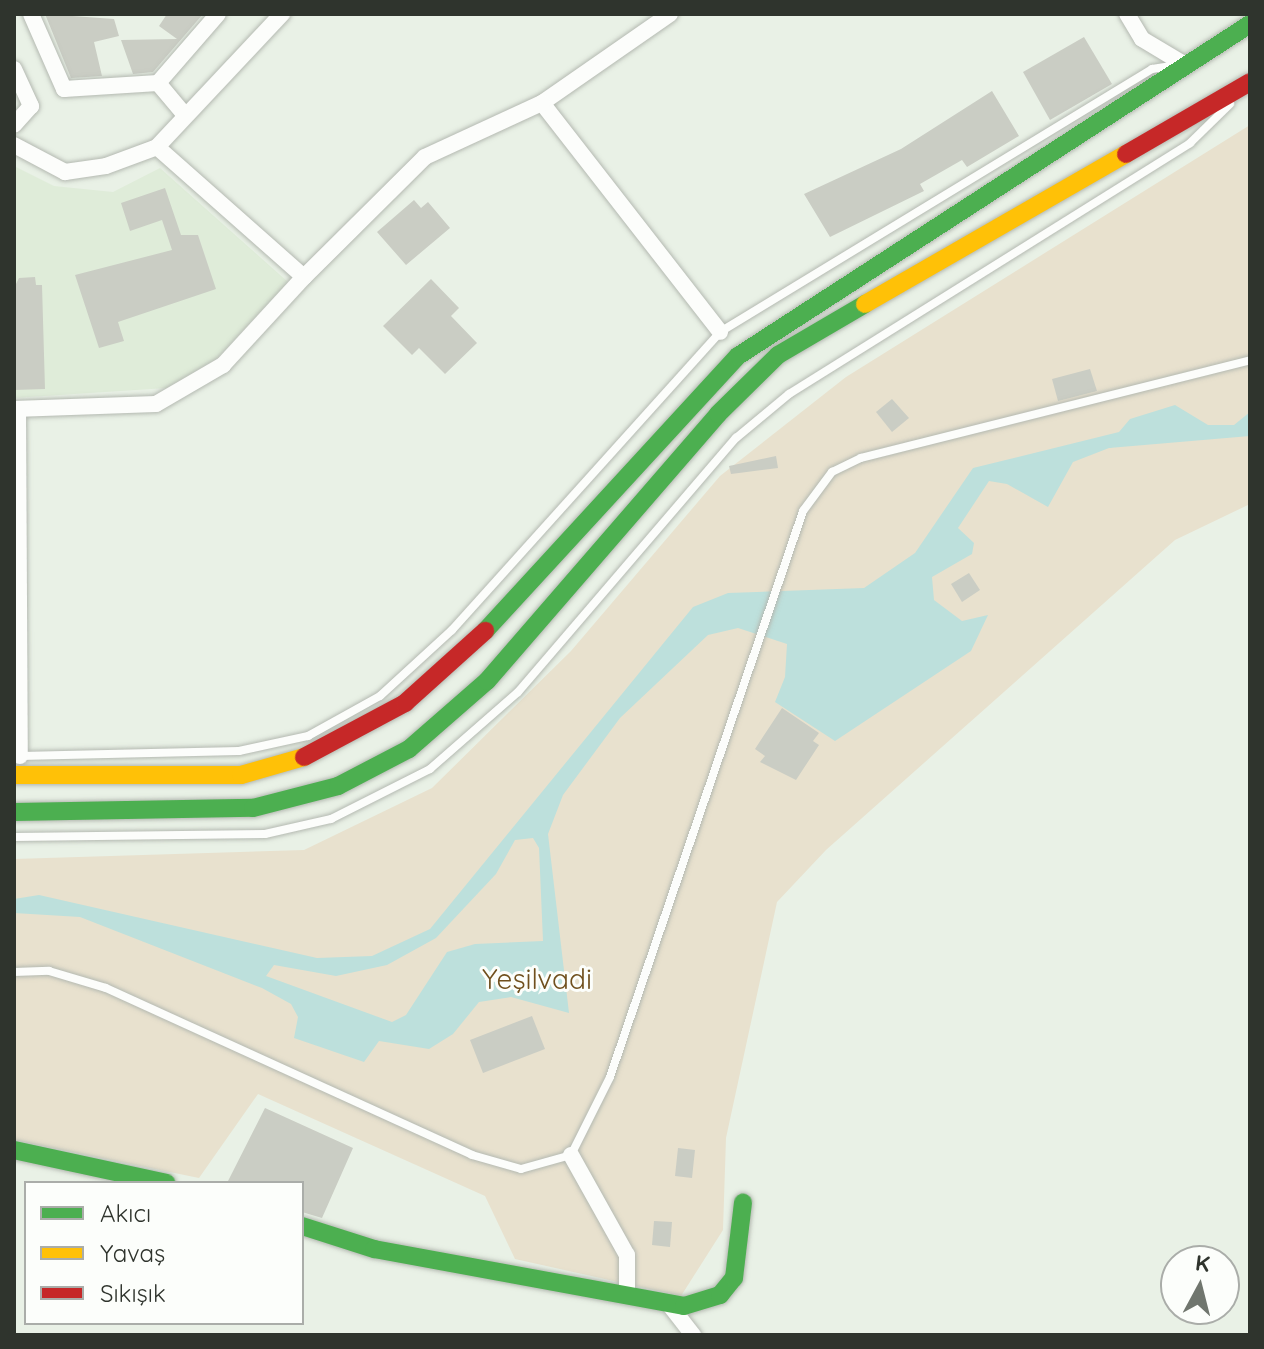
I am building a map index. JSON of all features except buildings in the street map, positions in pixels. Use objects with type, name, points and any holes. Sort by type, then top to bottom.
[{"type":"main road","points":[[14,775],[241,775],[298,760],[405,703],[486,630],[738,356],[1182,63],[1250,24]]},
{"type":"main road","points":[[14,812],[253,808],[338,786],[409,749],[487,681],[718,414],[778,355],[1250,84]]},
{"type":"main road","points":[[14,1150],[157,1181]]},
{"type":"main road","points":[[304,1227],[374,1249],[684,1306],[720,1295],[734,1278],[743,1203]]},
{"type":"street","points":[[32,14],[64,89],[158,83],[218,14]]},
{"type":"street","points":[[14,145],[65,172],[106,166],[157,147],[183,113],[282,14]]},
{"type":"street","points":[[17,756],[16,409],[156,404],[223,365],[304,277],[425,157],[542,103],[670,14]]},
{"type":"street","points":[[1127,14],[1142,39],[1182,63]]},
{"type":"street","points":[[14,69],[31,106],[14,125]]},
{"type":"street","points":[[158,83],[183,113]]},
{"type":"street","points":[[542,103],[720,332]]},
{"type":"street","points":[[157,147],[304,277]]},
{"type":"street","points":[[571,1155],[627,1255],[627,1295]]},
{"type":"street","points":[[668,1303],[693,1335]]},
{"type":"lane","points":[[17,756],[239,751],[308,736],[380,696],[452,630],[720,332],[1152,69],[1182,63]]},
{"type":"lane","points":[[14,837],[265,834],[331,819],[430,769],[518,692],[736,438],[789,394],[1190,143],[1250,84]]},
{"type":"lane","points":[[14,972],[49,971],[106,988],[472,1155],[521,1169],[571,1155],[610,1077],[784,580],[803,511],[832,472],[846,465],[1250,360]]},
{"type":"shaded area","points":[[14,166],[54,186],[113,192],[160,168],[288,282],[216,359],[166,388],[14,398]]},
{"type":"green space","name":"Yeşilvadi","points":[[1250,125],[1250,504],[1175,540],[826,850],[777,902],[726,1138],[723,1230],[681,1296],[515,1259],[485,1196],[258,1094],[199,1178],[14,1140],[14,859],[304,850],[432,788],[571,651],[720,476],[846,377]]},
{"type":"water","points":[[1175,405],[1208,425],[1234,425],[1250,412],[1250,436],[1109,448],[1073,462],[1048,507],[1007,484],[989,481],[958,528],[974,543],[972,554],[932,577],[934,600],[962,621],[988,615],[971,651],[835,741],[775,702],[785,677],[787,644],[738,628],[708,635],[620,718],[563,795],[548,834],[569,1013],[511,997],[479,1002],[453,1034],[429,1049],[379,1041],[364,1062],[294,1038],[298,1017],[291,1004],[262,988],[80,917],[14,913],[14,899],[39,895],[317,958],[372,956],[430,929],[693,607],[728,593],[864,588],[915,553],[973,468],[1119,432],[1130,419]],"holes":[[[533,838],[539,848],[543,941],[475,944],[447,952],[406,1015],[392,1022],[266,976],[274,965],[336,976],[387,965],[436,938],[496,874],[515,840]]]},
{"type":"traffic: fast","points":[[485,631],[738,356],[1250,24]]},
{"type":"traffic: fast","points":[[14,812],[253,808],[338,786],[409,749],[487,681],[718,414],[778,355],[865,304]]},
{"type":"traffic: fast","points":[[14,1150],[157,1181]]},
{"type":"traffic: fast","points":[[304,1227],[374,1249],[684,1306],[720,1295],[734,1278],[743,1203]]},
{"type":"traffic: slow","points":[[865,304],[1126,154]]},
{"type":"traffic: slow","points":[[14,775],[241,775],[304,757]]},
{"type":"traffic: jam","points":[[1126,154],[1250,82]]},
{"type":"traffic: jam","points":[[304,757],[405,703],[485,631]]}]
